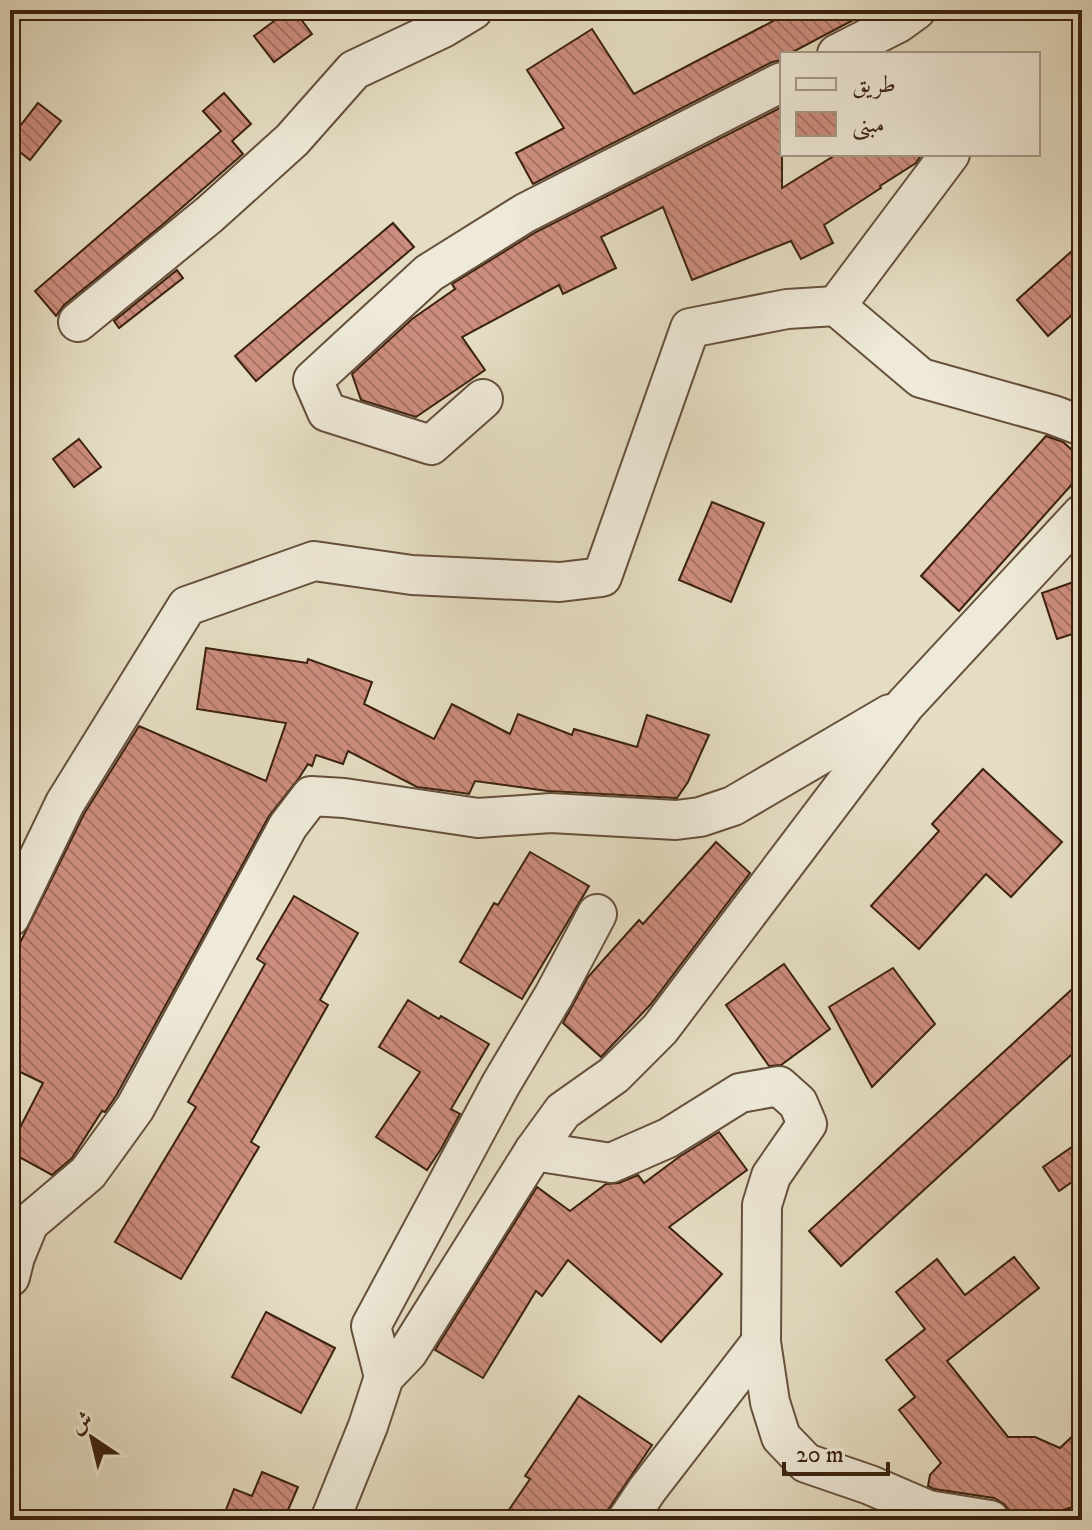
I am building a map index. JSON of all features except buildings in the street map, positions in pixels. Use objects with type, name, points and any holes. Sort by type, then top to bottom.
[{"type":"street","points":[[78,322],[210,214],[280,151],[354,70],[443,28],[473,10]]},
{"type":"street","points":[[843,52],[908,29]]},
{"type":"street","points":[[483,399],[431,445],[327,412],[313,380],[429,273],[525,213],[780,83]]},
{"type":"street","points":[[836,306],[948,156]]},
{"type":"street","points":[[10,917],[65,803],[187,606],[314,561],[412,575],[560,582],[602,577],[690,328],[787,309],[836,306],[921,378],[1082,426]]},
{"type":"street","points":[[330,1520],[384,1377],[408,1352],[534,1151],[563,1111],[614,1075],[660,1029],[905,705],[1082,514]]},
{"type":"street","points":[[10,1277],[19,1212],[88,1173],[135,1108],[288,826],[311,796],[478,818],[551,813],[676,820],[700,817],[733,806],[905,705]]},
{"type":"street","points":[[384,1377],[371,1326],[501,1084],[597,914]]},
{"type":"street","points":[[534,1151],[611,1163],[668,1138],[740,1093],[779,1086],[798,1103],[807,1124],[771,1176],[762,1205],[761,1342],[770,1402],[781,1437],[806,1463],[870,1485],[928,1510],[990,1520]]},
{"type":"street","points":[[627,1520],[761,1342]]}]
